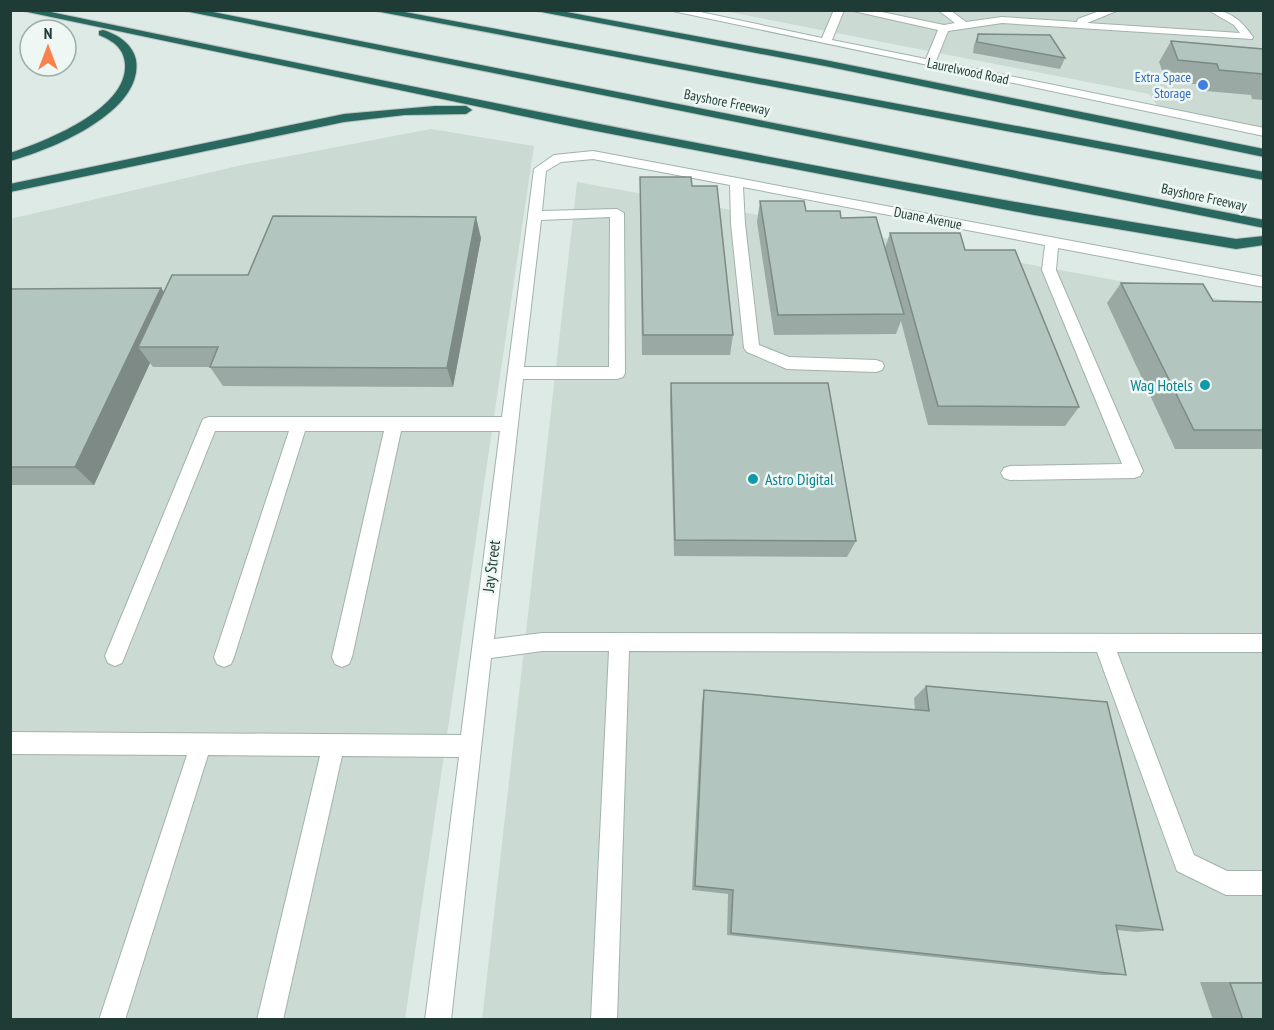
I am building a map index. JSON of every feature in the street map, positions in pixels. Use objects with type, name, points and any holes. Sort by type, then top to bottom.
[{"type":"highway","points":[[23,10],[60,18]]},
{"type":"highway","name":"Bayshore Freeway","points":[[185,10],[1263,224]]},
{"type":"highway","name":"Bayshore Freeway","points":[[375,10],[1263,176]]},
{"type":"highway","points":[[536,10],[825,63],[1263,153]]},
{"type":"highway","points":[[590,10],[781,49],[825,63]]},
{"type":"highway","points":[[78,22],[575,123],[1034,211],[1236,244],[1263,240]]},
{"type":"highway","points":[[10,158],[59,139],[90,122],[109,108],[124,89],[132,63],[126,46],[111,36],[78,23]]},
{"type":"highway","points":[[10,188],[344,118],[389,111],[438,108],[492,111],[575,123]]},
{"type":"street","name":"Laurelwood Road","points":[[673,10],[1263,132]]},
{"type":"street","points":[[826,42],[839,10]]},
{"type":"street","points":[[854,10],[944,28],[1002,20],[1248,37],[1238,23],[1213,10]]},
{"type":"street","points":[[943,10],[964,25]]},
{"type":"street","points":[[1072,24],[1114,10]]},
{"type":"street","points":[[930,63],[944,28]]},
{"type":"street","name":"Duane Avenue","points":[[593,155],[1263,282]]},
{"type":"street","name":"Jay Street","points":[[438,1020],[540,170],[558,158],[593,155]]},
{"type":"street","points":[[736,182],[738,224],[752,348],[787,363],[876,366]]},
{"type":"street","points":[[514,373],[617,373],[616,213],[534,216]]},
{"type":"street","points":[[1010,473],[1134,471],[1049,270],[1052,242]]},
{"type":"street","points":[[116,656],[209,424],[509,424]]},
{"type":"street","points":[[224,657],[299,424]]},
{"type":"street","points":[[342,657],[393,424]]},
{"type":"street","points":[[481,651],[542,642],[1263,643]]},
{"type":"street","points":[[604,1020],[619,642]]},
{"type":"street","points":[[1104,643],[1185,863],[1226,883],[1263,883]]},
{"type":"street","points":[[10,744],[470,746]]},
{"type":"street","points":[[112,1020],[201,744]]},
{"type":"street","points":[[270,1020],[333,746]]},
{"type":"shaded area","points":[[724,11],[1263,11],[1263,132],[1161,111],[1149,94]]},
{"type":"shaded area","points":[[431,129],[534,146],[405,1019],[11,1019],[10,219],[242,165]]},
{"type":"shaded area","points":[[577,182],[1263,307],[1263,1019],[482,1020]]},
{"type":"building","points":[[978,34],[1050,35],[1065,58],[977,42]]},
{"type":"building","points":[[1171,41],[1263,49],[1263,74],[1219,70],[1217,64],[1178,60]]},
{"type":"building","points":[[640,177],[691,177],[692,186],[717,186],[733,335],[643,335]]},
{"type":"building","points":[[760,201],[804,201],[806,211],[840,211],[841,218],[876,217],[904,314],[778,315]]},
{"type":"building","points":[[273,216],[476,217],[447,368],[210,367],[218,347],[138,347],[172,275],[248,275]]},
{"type":"building","points":[[890,233],[960,233],[965,250],[1015,250],[1079,407],[938,406]]},
{"type":"building","name":"Wag Hotels","points":[[1121,283],[1203,284],[1213,301],[1263,302],[1263,430],[1194,430]]},
{"type":"building","points":[[161,288],[75,467],[10,467],[10,289]]},
{"type":"building","name":"Astro Digital","points":[[671,383],[828,383],[856,541],[675,540]]},
{"type":"building","points":[[926,686],[1107,702],[1163,930],[1116,925],[1126,975],[731,933],[733,890],[695,886],[704,690],[929,711]]},
{"type":"building","points":[[1230,983],[1263,983],[1263,1020],[1243,1020]]},
{"type":"place","name":"Extra Space Storage","points":[[1203,85]]},
{"type":"place","name":"Wag Hotels","points":[[1205,385]]},
{"type":"place","name":"Astro Digital","points":[[753,479]]}]
